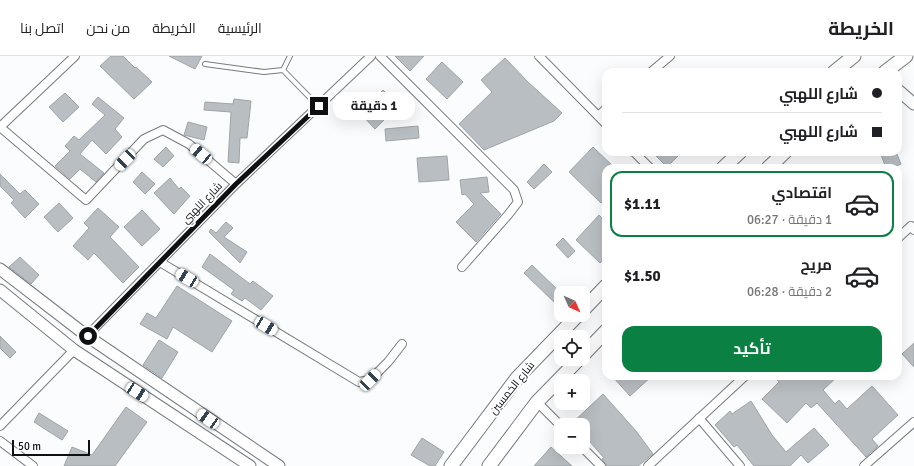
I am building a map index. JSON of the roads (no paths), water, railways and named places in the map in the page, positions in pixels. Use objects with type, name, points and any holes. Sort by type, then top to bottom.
[{"type":"main road","points":[[839,68],[854,56]]},
{"type":"main road","points":[[890,68],[906,56]]},
{"type":"main road","points":[[727,164],[736,156]]},
{"type":"main road","points":[[772,164],[781,156]]},
{"type":"main road","points":[[590,303],[602,290]]},
{"type":"main road","name":"شارع الخمسين","points":[[452,466],[517,378],[571,322]]},
{"type":"main road","points":[[590,348],[602,335]]},
{"type":"main road","points":[[489,466],[537,402],[572,366]]},
{"type":"street","points":[[76,56],[0,127],[86,200],[144,140],[163,130],[189,144],[236,184]]},
{"type":"street","name":"شارع اللهبي","points":[[88,336],[236,184],[371,56]]},
{"type":"street","points":[[380,56],[514,190],[518,202],[462,267]]},
{"type":"street","points":[[539,56],[602,120]]},
{"type":"street","points":[[656,68],[670,56]]},
{"type":"street","points":[[902,92],[912,97]]},
{"type":"street","points":[[598,116],[602,112]]},
{"type":"street","points":[[638,156],[646,164]]},
{"type":"street","points":[[902,234],[911,226],[914,230]]},
{"type":"street","points":[[160,262],[359,382],[370,380],[388,362],[402,344]]},
{"type":"street","points":[[0,268],[88,336],[279,466]]},
{"type":"street","points":[[0,290],[74,350],[250,466]]},
{"type":"street","points":[[0,426],[88,336]]},
{"type":"street","points":[[648,466],[741,380]]},
{"type":"street","points":[[537,402],[554,419]]},
{"type":"street","points":[[699,418],[740,466]]},
{"type":"street","points":[[864,466],[914,422]]},
{"type":"street","points":[[0,441],[34,466]]},
{"type":"street","points":[[589,454],[601,466]]},
{"type":"lane","points":[[283,70],[290,56]]},
{"type":"lane","points":[[205,64],[264,72],[283,70]]},
{"type":"lane","points":[[283,70],[319,106]]}]
